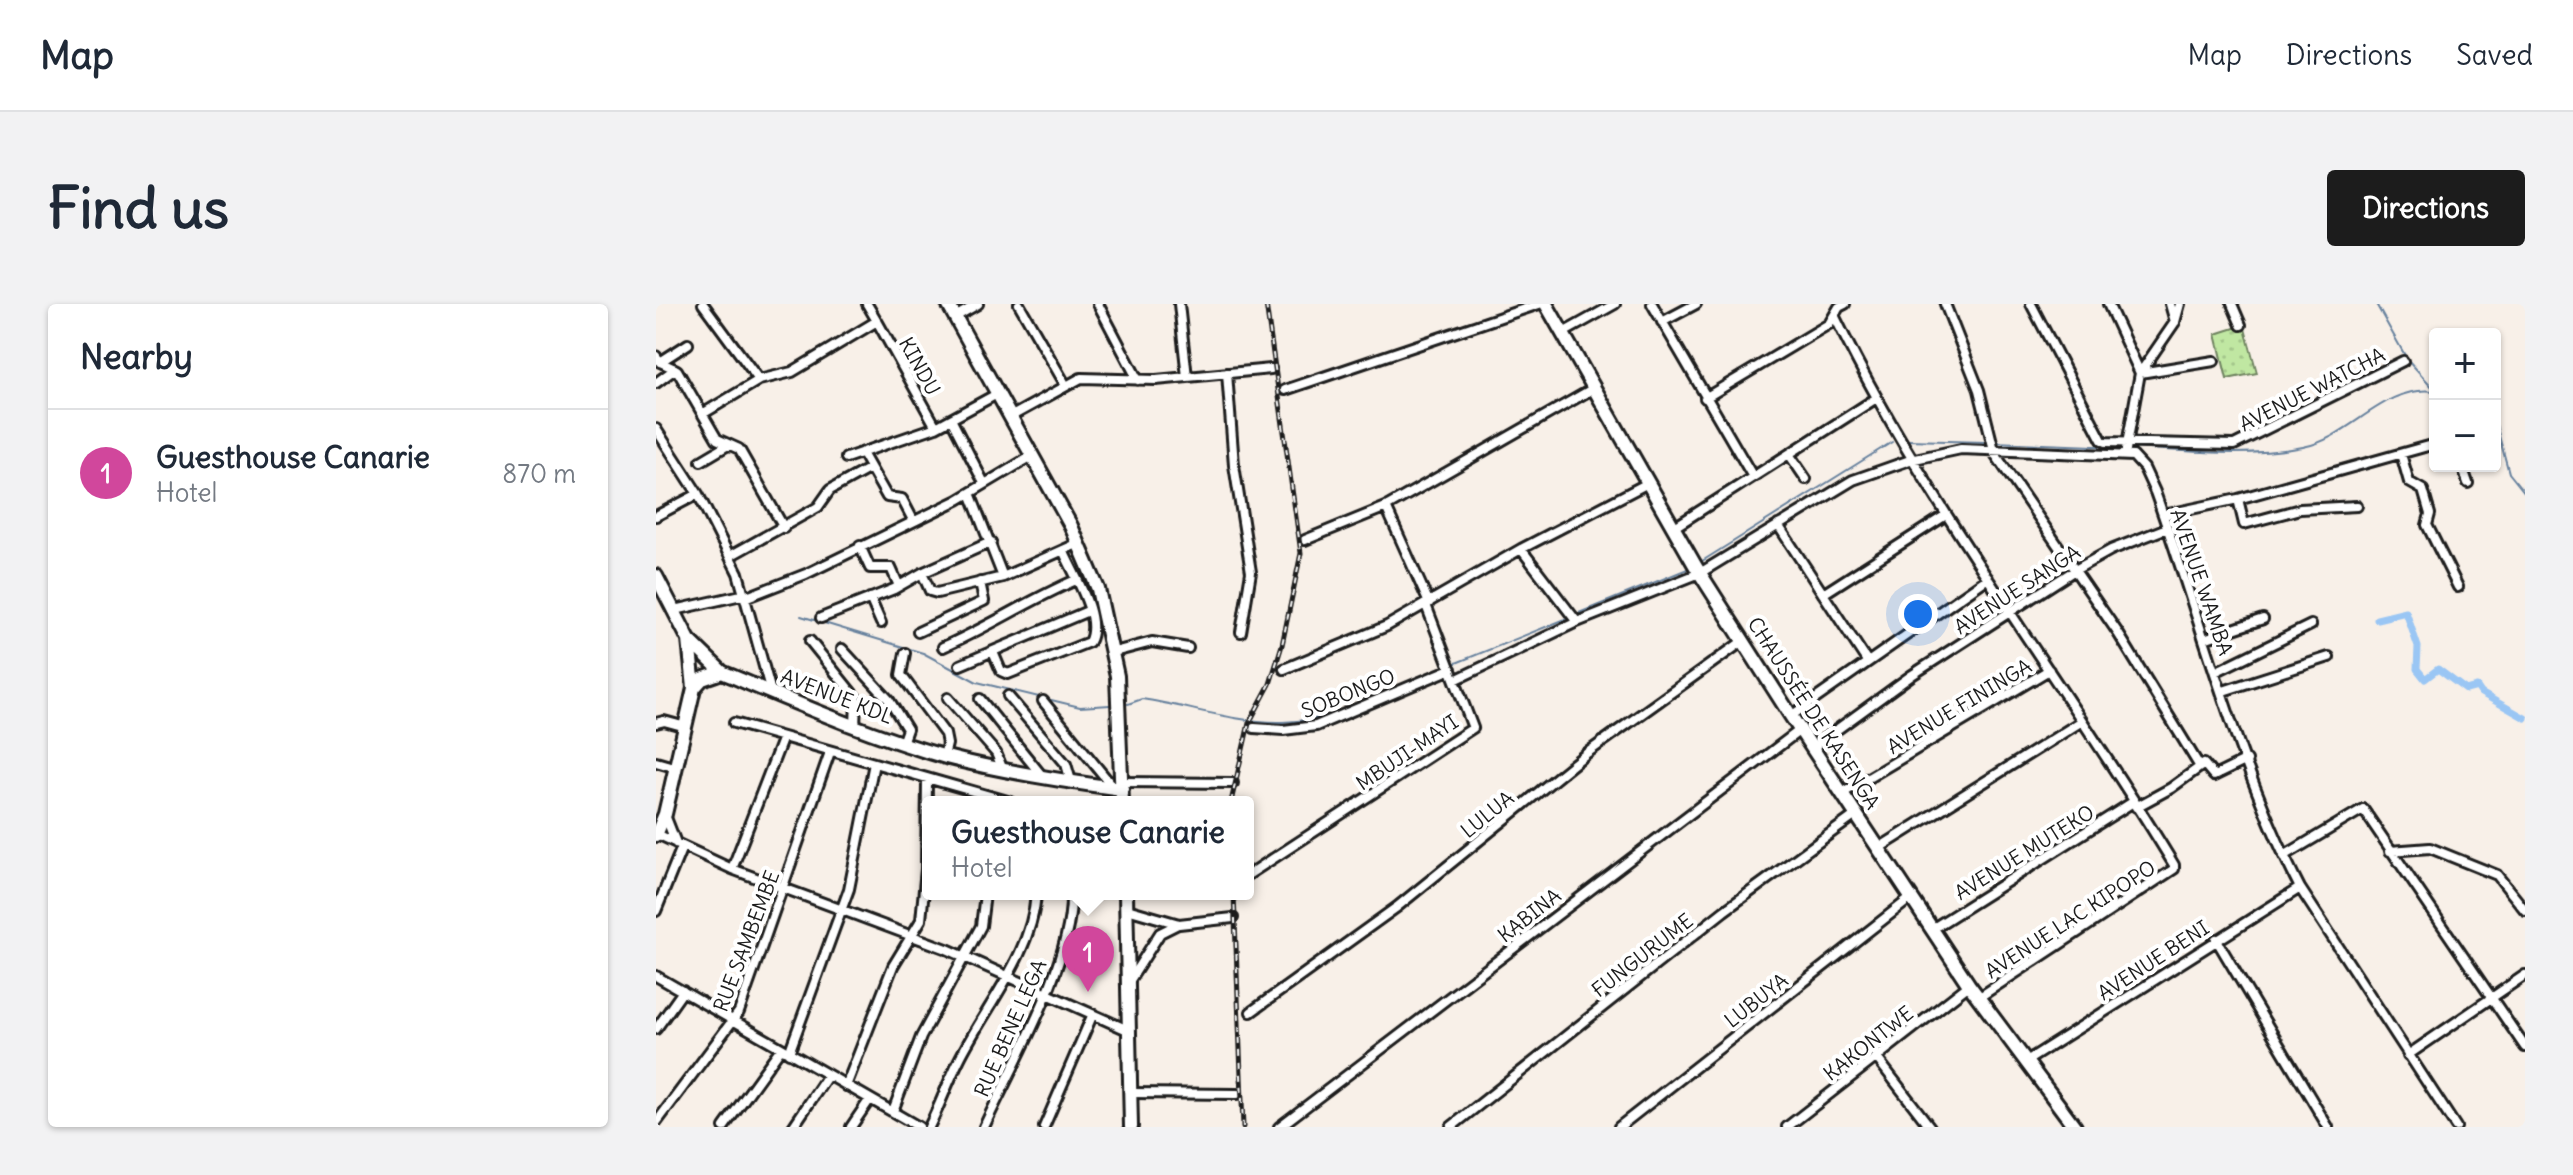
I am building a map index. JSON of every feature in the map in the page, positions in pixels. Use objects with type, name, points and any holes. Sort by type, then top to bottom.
[{"type":"street","points":[[703,304],[759,380]]},
{"type":"street","points":[[948,304],[1079,543],[1098,589],[1114,652],[1120,790]]},
{"type":"street","points":[[955,317],[978,304]]},
{"type":"street","points":[[1019,304],[1065,384]]},
{"type":"street","points":[[1098,304],[1138,380]]},
{"type":"street","points":[[1179,304],[1187,377]]},
{"type":"street","points":[[1285,390],[1539,304]]},
{"type":"street","name":"CHAUSSÉE DE KASENGA","points":[[1546,304],[1696,567],[1791,716],[1969,985],[2075,1127]]},
{"type":"street","points":[[1563,333],[1615,304]]},
{"type":"street","points":[[1652,304],[1753,477]]},
{"type":"street","points":[[1662,322],[1696,304]]},
{"type":"street","points":[[1945,304],[1979,390],[1992,444],[2140,666],[2200,767],[2205,764],[2214,776],[2247,760]]},
{"type":"street","name":"AVENUE WATCHA","points":[[2031,304],[2102,440],[2234,445],[2403,361]]},
{"type":"street","points":[[2108,304],[2140,373]]},
{"type":"street","points":[[2170,304],[2175,322]]},
{"type":"street","points":[[1455,680],[1696,567],[1778,525],[1853,480],[1910,460],[1992,444],[2125,455],[2140,373],[2175,322],[2180,304]]},
{"type":"street","points":[[2232,304],[2241,325]]},
{"type":"street","name":"KINDU","points":[[869,305],[936,427]]},
{"type":"street","points":[[1705,398],[1835,317],[1841,305]]},
{"type":"street","points":[[1835,317],[1875,399],[1910,460],[2135,804]]},
{"type":"street","name":"KINDU","points":[[704,413],[759,380],[792,372],[877,321]]},
{"type":"street","points":[[658,359],[688,344]]},
{"type":"street","points":[[658,359],[675,369],[717,439],[739,449],[784,528]]},
{"type":"street","points":[[2140,373],[2214,361]]},
{"type":"street","points":[[656,383],[675,369]]},
{"type":"street","points":[[1010,417],[1065,384],[1087,377],[1138,380],[1271,369]]},
{"type":"street","points":[[1227,373],[1234,465],[1251,572],[1241,632]]},
{"type":"street","points":[[1305,540],[1386,507],[1594,388]]},
{"type":"street","name":"KINDU","points":[[846,458],[936,427],[997,394]]},
{"type":"street","points":[[1673,528],[1875,399]]},
{"type":"street","points":[[951,419],[984,483]]},
{"type":"street","points":[[656,429],[698,494],[730,556],[747,595],[771,692]]},
{"type":"street","points":[[701,461],[728,445]]},
{"type":"street","points":[[2163,515],[2238,499],[2429,446]]},
{"type":"street","points":[[862,453],[887,497],[902,499],[913,520]]},
{"type":"street","points":[[1789,454],[1806,479]]},
{"type":"street","points":[[2401,454],[2409,482],[2423,490],[2430,514],[2428,528],[2458,587]]},
{"type":"street","name":"AVENUE WAMBA","points":[[2125,455],[2135,458],[2144,468],[2163,515],[2215,672],[2284,856],[2300,888],[2456,1127]]},
{"type":"street","points":[[675,610],[747,595],[785,583],[970,493],[1032,456]]},
{"type":"street","points":[[730,556],[818,507],[830,490],[870,468]]},
{"type":"street","points":[[2464,472],[2468,483]]},
{"type":"street","points":[[1284,669],[1351,644],[1428,604],[1521,549],[1648,483]]},
{"type":"street","points":[[970,493],[1003,577]]},
{"type":"street","points":[[656,516],[698,494]]},
{"type":"street","points":[[2238,499],[2244,524],[2307,508],[2357,506]]},
{"type":"street","name":"MBUJI-MAYI","points":[[1254,871],[1471,729],[1473,723],[1428,604],[1386,507]]},
{"type":"street","points":[[1823,594],[1946,515]]},
{"type":"street","points":[[1778,525],[1867,661]]},
{"type":"street","name":"AVENUE SANGA","points":[[1813,747],[1912,675],[2075,570],[2111,550],[2167,528]]},
{"type":"street","points":[[821,618],[899,586],[991,542]]},
{"type":"street","points":[[922,573],[934,594],[1003,577],[1079,543]]},
{"type":"street","points":[[860,546],[870,568],[891,568],[899,586]]},
{"type":"street","points":[[1521,549],[1577,622]]},
{"type":"street","points":[[993,652],[1001,671],[1008,674],[1080,646],[1092,636],[1088,611],[1063,550]]},
{"type":"street","points":[[656,576],[689,640],[694,688],[677,768],[657,834],[732,869],[967,957],[1130,1031]]},
{"type":"street","points":[[1791,716],[1988,578]]},
{"type":"street","points":[[943,647],[990,627],[1012,609],[1076,580]]},
{"type":"street","points":[[918,632],[984,601],[980,582]]},
{"type":"street","points":[[870,598],[881,623]]},
{"type":"street","points":[[960,665],[1088,611]]},
{"type":"street","points":[[2204,639],[2263,619]]},
{"type":"street","points":[[2215,672],[2311,625]]},
{"type":"street","points":[[689,640],[722,672],[705,677],[694,688]]},
{"type":"street","points":[[810,641],[856,698],[855,728]]},
{"type":"street","name":"LULUA","points":[[1251,1012],[1397,907],[1587,753],[1743,641]]},
{"type":"street","points":[[1114,652],[1152,642],[1188,648]]},
{"type":"street","points":[[842,649],[900,715],[907,729],[902,743]]},
{"type":"street","points":[[905,653],[901,675],[945,734],[947,744],[944,756]]},
{"type":"street","points":[[2223,691],[2329,657]]},
{"type":"street","name":"SOBONGO","points":[[1254,728],[1283,730],[1316,726],[1451,669]]},
{"type":"street","name":"AVENUE FININGA","points":[[1843,793],[2049,670]]},
{"type":"street","name":"AVENUE KDL","points":[[722,672],[855,728],[944,756],[1003,770],[1120,790]]},
{"type":"street","points":[[1008,696],[1066,764],[1071,781]]},
{"type":"street","points":[[948,698],[996,753],[1003,770]]},
{"type":"street","points":[[980,699],[1042,776]]},
{"type":"street","points":[[1043,701],[1120,790]]},
{"type":"street","points":[[656,723],[664,721],[686,727]]},
{"type":"street","points":[[1879,848],[2082,721]]},
{"type":"street","points":[[734,723],[978,796]]},
{"type":"street","name":"KABINA","points":[[1279,1127],[1800,730]]},
{"type":"street","points":[[732,869],[783,737]]},
{"type":"street","name":"RUE SAMBEMBE","points":[[656,1123],[734,1021],[785,889],[830,752]]},
{"type":"street","points":[[656,762],[677,768]]},
{"type":"street","points":[[724,1127],[785,1050],[841,911],[854,866],[874,763]]},
{"type":"street","name":"AVENUE MUTEKO","points":[[1932,929],[2200,767]]},
{"type":"street","points":[[927,780],[927,796]]},
{"type":"street","points":[[1120,790],[1233,783]]},
{"type":"street","name":"AVENUE LAC KIPOPO","points":[[1978,998],[2174,869],[2135,804]]},
{"type":"street","points":[[2284,856],[2362,809],[2525,1047]]},
{"type":"street","points":[[656,911],[679,845],[662,811]]},
{"type":"street","name":"FUNGURUME","points":[[1451,1127],[1724,911],[1857,814]]},
{"type":"street","points":[[2390,851],[2430,848],[2497,875],[2525,910]]},
{"type":"street","name":"AVENUE BENI","points":[[2025,1062],[2300,888]]},
{"type":"street","name":"LUBUYA","points":[[1619,1127],[1912,897]]},
{"type":"street","points":[[846,1086],[893,966],[921,920],[924,900]]},
{"type":"street","points":[[893,1111],[921,1037],[967,957],[981,926],[984,900]]},
{"type":"street","points":[[929,1127],[958,1061],[1007,976],[1030,926],[1035,900]]},
{"type":"street","name":"RUE BENE LEGA","points":[[984,1127],[1045,995],[1071,922],[1071,900]]},
{"type":"street","points":[[1126,900],[1131,1127]]},
{"type":"street","points":[[1127,909],[1146,917],[1179,924],[1233,918]]},
{"type":"street","points":[[1130,980],[1160,933],[1179,924]]},
{"type":"street","points":[[2216,939],[2328,1127]]},
{"type":"street","points":[[2408,1055],[2525,975]]},
{"type":"street","points":[[656,976],[917,1126]]},
{"type":"street","name":"KAKONTWE","points":[[1789,1126],[1969,985]]},
{"type":"street","points":[[656,1029],[683,991]]},
{"type":"street","points":[[1044,1127],[1092,1016]]},
{"type":"street","points":[[1876,1057],[1930,1127]]},
{"type":"street","points":[[793,1127],[828,1075]]},
{"type":"street","points":[[1131,1093],[1237,1094]]},
{"type":"street","points":[[851,1127],[870,1099]]},
{"type":"green space","points":[[2244,325],[2257,373],[2227,379],[2216,334]]},
{"type":"waterway","points":[[2376,304],[2407,359],[2429,383]]},
{"type":"waterway","points":[[2132,448],[2239,453],[2303,447],[2337,433],[2383,403],[2417,391],[2429,391]]},
{"type":"waterway","points":[[1906,440],[1987,442]]},
{"type":"waterway","points":[[1699,563],[1892,442]]},
{"type":"waterway","points":[[1994,442],[2120,447]]},
{"type":"waterway","points":[[2501,443],[2509,473],[2525,493]]},
{"type":"waterway","points":[[1574,615],[1690,568]]},
{"type":"waterway","points":[[2377,619],[2406,612],[2418,647],[2417,669],[2425,679],[2438,669],[2466,690],[2477,687],[2481,693],[2525,718]]},
{"type":"waterway","points":[[801,616],[923,653],[977,682],[1080,707],[1110,705]]},
{"type":"waterway","points":[[1451,665],[1568,618]]},
{"type":"waterway","points":[[1128,704],[1142,699],[1247,720],[1303,720],[1344,710],[1445,667]]},
{"type":"railway","points":[[1232,796],[1249,723],[1270,684],[1282,645],[1301,553],[1266,304]]},
{"type":"railway","points":[[1234,900],[1243,1127]]},
{"type":"place","name":"Guesthouse Canarie","points":[[1088,992]]}]
